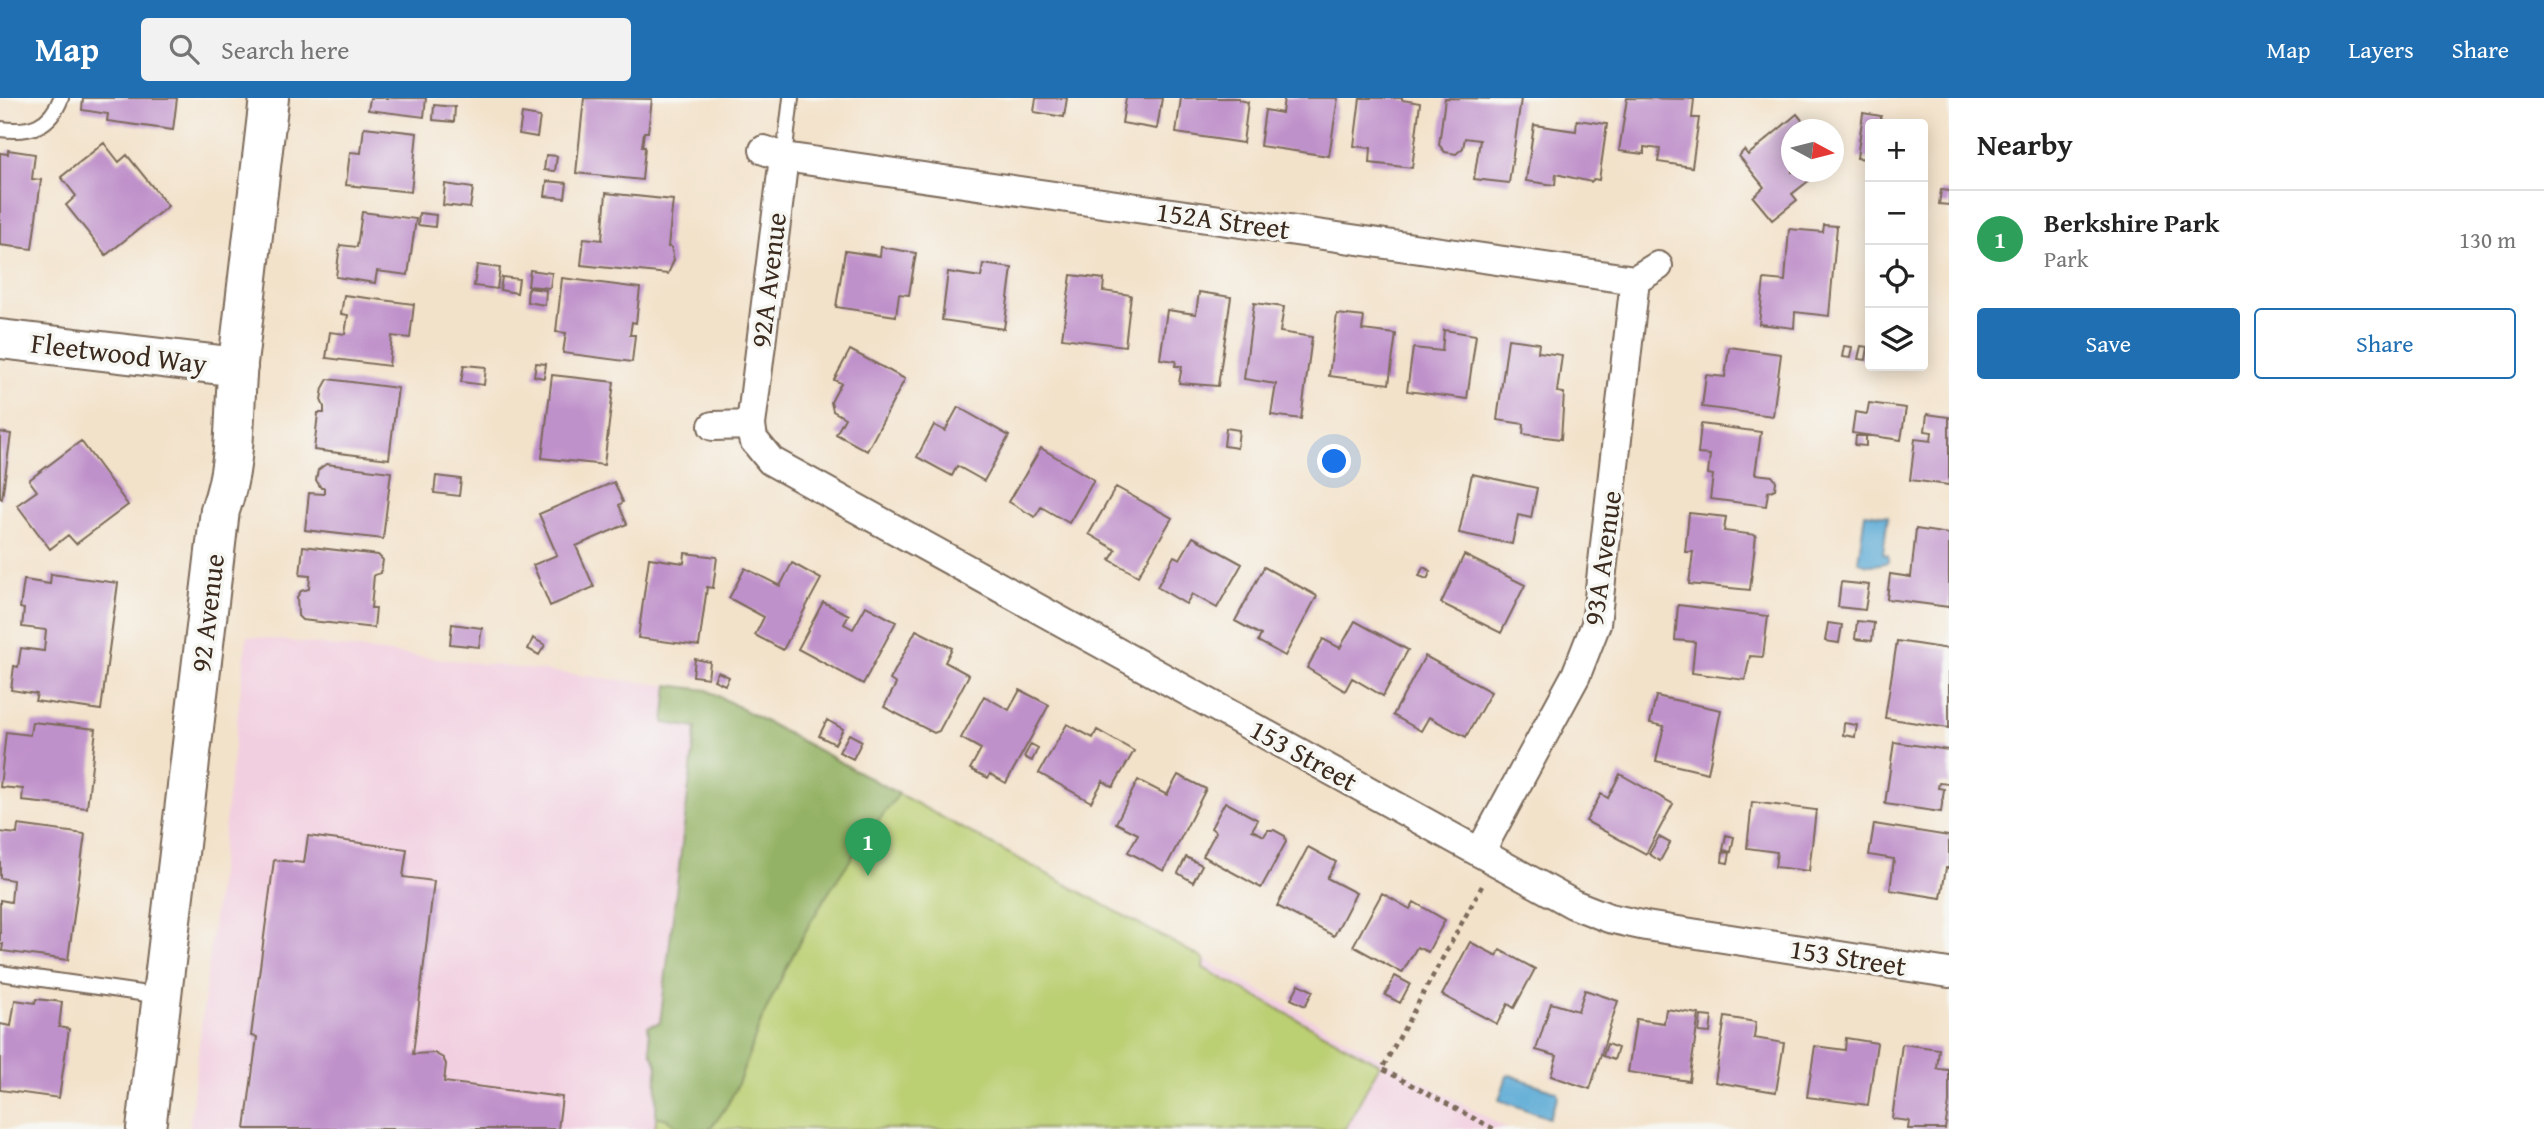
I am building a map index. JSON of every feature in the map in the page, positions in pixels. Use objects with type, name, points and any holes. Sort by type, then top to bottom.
[{"type":"street","name":"92 Avenue","points":[[146,1129],[220,510],[229,486],[236,422],[238,367],[269,98]]},
{"type":"street","name":"152A Street","points":[[774,153],[1647,273]]},
{"type":"street","name":"92A Avenue","points":[[751,425],[774,153]]},
{"type":"street","name":"93A Avenue","points":[[1480,852],[1576,675],[1596,624],[1647,273]]},
{"type":"street","name":"Fleetwood Way","points":[[0,338],[238,367]]},
{"type":"street","points":[[713,426],[751,425]]},
{"type":"street","name":"153 Street","points":[[751,425],[753,439],[771,461],[1573,904],[1609,918],[1646,926],[1949,973]]},
{"type":"lane","points":[[0,129],[25,129],[42,124],[54,114],[61,98]]},
{"type":"lane","points":[[774,153],[791,98]]},
{"type":"lane","points":[[0,973],[161,996]]},
{"type":"path","points":[[1485,880],[1382,1069],[1494,1129]]},
{"type":"shaded area","points":[[247,636],[707,690],[655,1129],[189,1129]]},
{"type":"shaded area","points":[[1204,959],[1508,1129],[1183,1129]]},
{"type":"green space","points":[[668,685],[707,690],[899,794],[854,855],[799,942],[765,1012],[735,1091],[709,1129],[681,1129],[667,1119],[656,1116],[657,1064],[651,1051],[648,1026],[660,1023],[696,728],[664,723]]},
{"type":"green space","points":[[707,690],[1204,959],[1203,968],[1380,1064],[1345,1129],[655,1129]]},
{"type":"water","points":[[1865,513],[1888,516],[1883,554],[1888,555],[1888,562],[1870,565],[1858,561]]},
{"type":"water","points":[[1507,1076],[1557,1092],[1558,1096],[1549,1118],[1499,1100]]},
{"type":"building","points":[[83,98],[177,98],[173,130],[107,121],[108,114],[82,110]]},
{"type":"building","points":[[370,98],[426,98],[424,117],[368,110]]},
{"type":"building","points":[[584,98],[652,99],[648,132],[644,132],[642,147],[645,147],[642,180],[576,173]]},
{"type":"building","points":[[1036,98],[1067,98],[1064,117],[1034,112]]},
{"type":"building","points":[[1126,98],[1162,98],[1157,129],[1122,123]]},
{"type":"building","points":[[1181,98],[1239,98],[1248,102],[1243,143],[1176,133]]},
{"type":"building","points":[[1284,98],[1338,98],[1329,156],[1260,146],[1265,110],[1282,113]]},
{"type":"building","points":[[1360,98],[1402,98],[1420,103],[1412,168],[1370,163],[1371,148],[1354,146]]},
{"type":"building","points":[[1445,98],[1521,99],[1509,183],[1474,179],[1480,140],[1465,138],[1463,148],[1456,154],[1445,152],[1439,145]]},
{"type":"building","points":[[1627,98],[1694,99],[1692,118],[1699,118],[1692,167],[1658,162],[1660,149],[1644,147],[1644,154],[1619,151]]},
{"type":"building","points":[[434,105],[455,107],[454,122],[433,120]]},
{"type":"building","points":[[1863,113],[1881,116],[1881,119],[1865,119],[1865,159],[1857,158]]},
{"type":"building","points":[[522,114],[540,117],[537,137],[519,134]]},
{"type":"building","points":[[1577,120],[1607,124],[1599,180],[1594,179],[1591,182],[1556,174],[1555,185],[1526,181],[1534,125],[1576,131]]},
{"type":"building","points":[[364,127],[417,133],[411,192],[346,185],[350,152],[361,153]]},
{"type":"building","points":[[1781,127],[1781,182],[1807,182],[1792,194],[1797,200],[1772,220],[1753,197],[1764,187],[1739,156],[1744,150],[1748,155]]},
{"type":"building","points":[[104,143],[119,162],[127,155],[168,206],[106,255],[66,205],[76,196],[61,177]]},
{"type":"building","points":[[8,150],[35,154],[32,179],[41,180],[32,249],[0,245],[0,153],[8,154]]},
{"type":"building","points":[[546,155],[557,156],[555,171],[544,170]]},
{"type":"building","points":[[547,181],[567,183],[565,198],[545,196]]},
{"type":"building","points":[[445,184],[473,188],[470,208],[443,205]]},
{"type":"building","points":[[1941,190],[1949,191],[1949,205],[1939,204]]},
{"type":"building","points":[[606,193],[673,200],[668,247],[671,247],[674,260],[668,274],[581,265],[584,238],[602,240]]},
{"type":"building","points":[[362,212],[416,219],[408,275],[377,271],[375,283],[336,277],[340,245],[357,247]]},
{"type":"building","points":[[419,213],[436,215],[435,227],[418,225]]},
{"type":"building","points":[[1824,225],[1837,226],[1829,316],[1795,312],[1794,328],[1759,324],[1764,279],[1785,281],[1789,229],[1823,232]]},
{"type":"building","points":[[881,247],[916,253],[909,295],[899,294],[896,316],[836,307],[845,251],[880,256]]},
{"type":"building","points":[[983,264],[1012,268],[1004,329],[942,320],[948,272],[981,277]]},
{"type":"building","points":[[477,265],[500,268],[497,289],[474,286]]},
{"type":"building","points":[[530,270],[552,273],[550,288],[528,286]]},
{"type":"building","points":[[1071,275],[1104,279],[1103,291],[1131,295],[1125,346],[1062,338]]},
{"type":"building","points":[[502,277],[519,279],[517,293],[500,290]]},
{"type":"building","points":[[562,278],[640,288],[636,323],[632,322],[630,335],[635,335],[632,362],[563,353],[566,333],[556,332]]},
{"type":"building","points":[[528,288],[546,290],[545,305],[527,302]]},
{"type":"building","points":[[1199,292],[1231,297],[1218,386],[1179,383],[1182,366],[1175,366],[1176,361],[1160,359],[1167,310],[1196,314]]},
{"type":"building","points":[[344,295],[414,304],[410,338],[392,336],[389,366],[326,358],[330,332],[345,334],[348,315],[341,314]]},
{"type":"building","points":[[1254,303],[1284,307],[1280,332],[1312,337],[1301,419],[1271,415],[1276,384],[1244,379]]},
{"type":"building","points":[[1337,314],[1364,317],[1362,330],[1396,334],[1389,384],[1329,376]]},
{"type":"building","points":[[1444,330],[1476,335],[1467,399],[1407,391],[1413,348],[1442,351]]},
{"type":"building","points":[[1508,339],[1539,343],[1538,352],[1562,355],[1557,392],[1564,393],[1561,439],[1523,434],[1524,424],[1497,420]]},
{"type":"building","points":[[1844,346],[1852,347],[1850,358],[1842,357]]},
{"type":"building","points":[[1861,346],[1865,347],[1865,360],[1858,359]]},
{"type":"building","points":[[1729,347],[1781,354],[1773,416],[1702,407],[1706,375],[1725,377]]},
{"type":"building","points":[[850,350],[905,379],[867,451],[836,434],[845,418],[833,411],[831,402],[841,383],[834,380]]},
{"type":"building","points":[[536,363],[546,364],[544,378],[534,376]]},
{"type":"building","points":[[464,365],[486,367],[484,385],[461,382]]},
{"type":"building","points":[[552,375],[614,382],[604,465],[542,458]]},
{"type":"building","points":[[328,379],[398,388],[389,459],[314,450],[318,413],[324,413],[321,400]]},
{"type":"building","points":[[1869,403],[1906,408],[1901,440],[1852,433],[1855,412],[1867,414]]},
{"type":"building","points":[[958,407],[1009,436],[984,481],[957,466],[952,476],[917,457],[934,425],[945,431]]},
{"type":"building","points":[[1927,414],[1949,417],[1949,485],[1910,480],[1915,439],[1931,441],[1932,432],[1925,431]]},
{"type":"building","points":[[1701,424],[1761,432],[1755,474],[1772,476],[1776,481],[1775,489],[1768,492],[1766,506],[1710,499],[1713,475],[1708,474],[1710,455],[1698,454]]},
{"type":"building","points":[[1226,428],[1239,430],[1237,448],[1224,446]]},
{"type":"building","points":[[0,432],[11,434],[2,499],[0,498]]},
{"type":"building","points":[[1856,436],[1866,436],[1866,446],[1855,445]]},
{"type":"building","points":[[81,441],[128,505],[76,544],[68,535],[50,549],[17,505],[37,491],[29,480]]},
{"type":"building","points":[[1041,448],[1094,480],[1069,523],[1041,507],[1035,517],[1009,502]]},
{"type":"building","points":[[326,464],[391,472],[383,539],[305,530],[309,493],[324,494],[324,488],[321,488],[316,480],[318,470]]},
{"type":"building","points":[[1472,474],[1537,488],[1531,518],[1518,515],[1512,544],[1459,533]]},
{"type":"building","points":[[436,476],[461,479],[459,496],[434,493]]},
{"type":"building","points":[[614,482],[623,502],[619,505],[627,524],[576,546],[594,587],[550,606],[533,565],[557,555],[539,514]]},
{"type":"building","points":[[1116,487],[1172,518],[1138,576],[1110,560],[1116,550],[1089,534]]},
{"type":"building","points":[[1689,513],[1726,517],[1724,531],[1756,535],[1750,590],[1689,584],[1693,552],[1685,552]]},
{"type":"building","points":[[1916,529],[1949,534],[1949,607],[1887,599],[1890,574],[1911,577]]},
{"type":"building","points":[[1193,537],[1242,564],[1217,608],[1192,594],[1186,604],[1157,587],[1174,556],[1180,559]]},
{"type":"building","points":[[303,546],[378,555],[383,560],[381,573],[374,575],[371,608],[376,608],[374,628],[302,620],[298,616],[297,597],[301,591],[309,589],[310,576],[300,575]]},
{"type":"building","points":[[685,553],[717,557],[713,588],[707,587],[699,646],[638,638],[649,558],[684,563]]},
{"type":"building","points":[[1464,555],[1525,585],[1501,633],[1441,603]]},
{"type":"building","points":[[792,563],[821,579],[783,650],[755,635],[764,617],[729,598],[745,568],[780,586]]},
{"type":"building","points":[[1264,567],[1317,596],[1285,656],[1258,641],[1261,635],[1235,621]]},
{"type":"building","points":[[1423,567],[1431,571],[1427,579],[1419,576]]},
{"type":"building","points":[[51,574],[118,583],[101,710],[35,701],[37,694],[11,690],[14,666],[18,667],[21,648],[44,651],[46,630],[22,627],[24,609],[20,608],[24,580],[50,584]]},
{"type":"building","points":[[1841,582],[1869,585],[1865,610],[1838,607]]},
{"type":"building","points":[[823,602],[849,615],[844,624],[853,629],[866,606],[896,622],[863,684],[798,649]]},
{"type":"building","points":[[1678,605],[1768,616],[1763,657],[1750,656],[1745,680],[1692,673],[1695,642],[1675,640]]},
{"type":"building","points":[[1355,621],[1408,650],[1383,696],[1352,678],[1345,691],[1307,668],[1323,639],[1340,648]]},
{"type":"building","points":[[1857,621],[1874,623],[1872,641],[1855,639]]},
{"type":"building","points":[[1828,623],[1842,625],[1839,643],[1825,641]]},
{"type":"building","points":[[452,624],[482,628],[479,647],[450,644]]},
{"type":"building","points":[[916,630],[952,648],[945,662],[969,675],[939,731],[934,733],[884,707],[896,684],[890,680]]},
{"type":"building","points":[[533,638],[545,645],[539,655],[528,649]]},
{"type":"building","points":[[1897,641],[1949,649],[1949,728],[1885,718]]},
{"type":"building","points":[[1425,656],[1491,692],[1466,737],[1429,717],[1421,731],[1393,715]]},
{"type":"building","points":[[695,659],[710,662],[708,678],[693,676]]},
{"type":"building","points":[[718,672],[729,677],[725,685],[714,680]]},
{"type":"building","points":[[1020,690],[1049,705],[1006,783],[990,774],[988,778],[970,769],[981,749],[961,738],[984,696],[1009,710]]},
{"type":"building","points":[[1656,696],[1721,710],[1708,773],[1656,761],[1664,726],[1650,723]]},
{"type":"building","points":[[827,720],[843,729],[835,744],[819,736]]},
{"type":"building","points":[[32,722],[96,729],[87,808],[22,801],[23,789],[0,787],[6,732],[30,735]]},
{"type":"building","points":[[1844,723],[1857,725],[1855,737],[1843,735]]},
{"type":"building","points":[[1067,724],[1093,738],[1097,730],[1134,751],[1113,787],[1103,781],[1091,802],[1039,773]]},
{"type":"building","points":[[849,734],[862,741],[853,759],[839,752]]},
{"type":"building","points":[[1894,742],[1949,750],[1949,784],[1939,783],[1938,788],[1944,789],[1941,812],[1885,804]]},
{"type":"building","points":[[1031,744],[1038,748],[1032,761],[1024,757]]},
{"type":"building","points":[[1620,774],[1673,804],[1646,854],[1586,821],[1601,794],[1608,798]]},
{"type":"building","points":[[1178,775],[1206,789],[1164,871],[1128,852],[1138,834],[1116,823],[1138,780],[1167,795]]},
{"type":"building","points":[[1225,802],[1258,820],[1252,830],[1264,836],[1268,830],[1274,830],[1285,836],[1286,842],[1261,888],[1203,856],[1216,832],[1211,828]]},
{"type":"building","points":[[1752,802],[1816,810],[1809,871],[1775,867],[1777,852],[1747,848]]},
{"type":"building","points":[[1874,824],[1949,836],[1949,868],[1946,868],[1941,898],[1890,890],[1894,859],[1869,855]]},
{"type":"building","points":[[18,825],[85,834],[68,960],[2,951],[0,900],[11,902],[13,880],[0,878],[0,832],[17,834]]},
{"type":"building","points":[[1726,835],[1734,837],[1731,852],[1723,850]]},
{"type":"building","points":[[308,836],[407,849],[403,877],[434,881],[413,1054],[434,1053],[443,1058],[446,1064],[444,1082],[562,1097],[558,1129],[245,1129],[257,1037],[251,1036],[274,860],[304,863]]},
{"type":"building","points":[[1659,837],[1670,843],[1660,861],[1649,854]]},
{"type":"building","points":[[1308,847],[1336,862],[1327,878],[1356,893],[1334,936],[1277,906]]},
{"type":"building","points":[[1723,852],[1730,853],[1728,863],[1722,862]]},
{"type":"building","points":[[1186,857],[1202,865],[1193,882],[1178,873]]},
{"type":"building","points":[[1382,893],[1410,909],[1414,902],[1445,920],[1428,952],[1417,947],[1402,973],[1353,946]]},
{"type":"building","points":[[1470,942],[1497,956],[1500,950],[1535,969],[1514,1008],[1508,1004],[1497,1024],[1442,995]]},
{"type":"building","points":[[1395,976],[1410,984],[1400,1003],[1385,995]]},
{"type":"building","points":[[1299,984],[1313,991],[1305,1006],[1291,999]]},
{"type":"building","points":[[1585,990],[1618,1001],[1590,1089],[1551,1076],[1557,1056],[1536,1050],[1551,1003],[1578,1011]]},
{"type":"building","points":[[36,999],[62,1002],[59,1027],[69,1029],[59,1098],[0,1090],[0,1024],[11,1026],[15,1000],[35,1003]]},
{"type":"building","points":[[1666,1009],[1699,1014],[1689,1081],[1628,1072],[1636,1019],[1664,1023]]},
{"type":"building","points":[[1701,1016],[1712,1017],[1710,1033],[1699,1032]]},
{"type":"building","points":[[1725,1017],[1756,1022],[1754,1038],[1784,1043],[1776,1092],[1715,1082]]},
{"type":"building","points":[[1846,1038],[1877,1043],[1868,1105],[1807,1097],[1815,1046],[1845,1050]]},
{"type":"building","points":[[1607,1044],[1618,1048],[1614,1060],[1603,1056]]},
{"type":"building","points":[[1902,1044],[1939,1049],[1937,1069],[1949,1070],[1949,1103],[1945,1129],[1908,1129],[1909,1121],[1892,1119]]},
{"type":"place","name":"Berkshire Park","points":[[868,876]]}]
